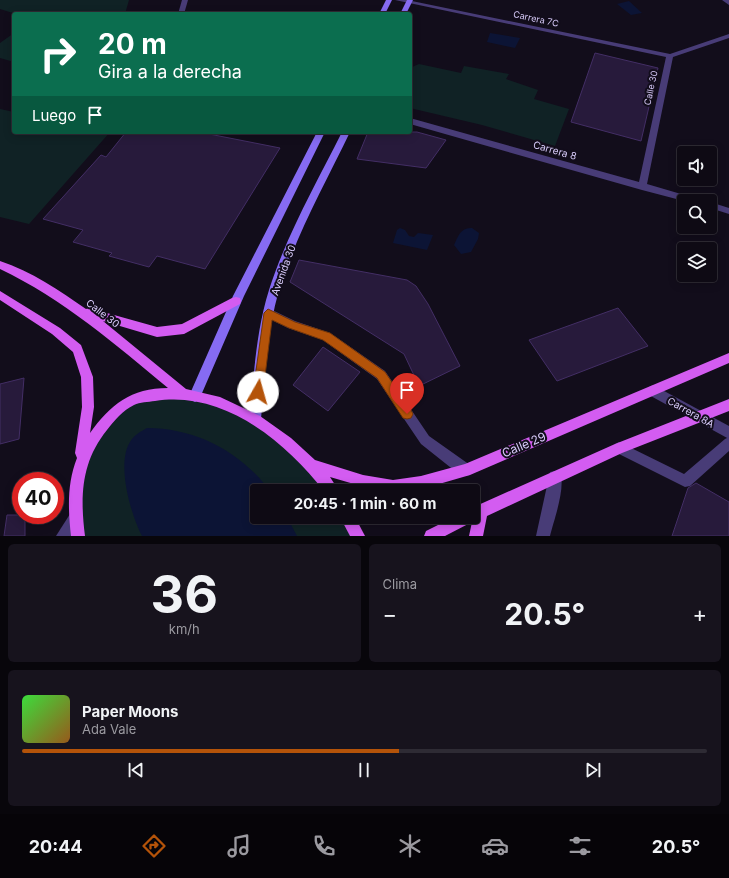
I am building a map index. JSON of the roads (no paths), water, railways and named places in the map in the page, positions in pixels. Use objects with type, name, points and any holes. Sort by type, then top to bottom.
[{"type":"main road","name":"Calle 30","points":[[0,265],[17,272],[85,312],[189,395]]},
{"type":"main road","points":[[0,295],[56,331],[77,349],[87,377],[88,407],[80,463],[74,490],[78,536]]},
{"type":"main road","points":[[85,312],[157,332],[184,329],[236,302]]},
{"type":"main road","name":"Calle 29","points":[[311,465],[360,480],[392,486],[430,481],[465,470],[729,358]]},
{"type":"main road","points":[[80,463],[91,440],[109,418],[131,401],[155,394],[189,395],[228,406],[256,419],[287,442],[311,465],[326,484]]},
{"type":"main road","points":[[480,512],[619,448],[729,405]]},
{"type":"main road","points":[[351,524],[358,536]]},
{"type":"main road","points":[[431,536],[454,524]]},
{"type":"main road","points":[[476,536],[477,524]]},
{"type":"street","points":[[182,12],[185,0]]},
{"type":"street","points":[[383,12],[389,0]]},
{"type":"street","name":"Carrera 7C","points":[[398,0],[409,1],[670,56]]},
{"type":"street","points":[[725,0],[729,2]]},
{"type":"street","points":[[404,12],[409,1]]},
{"type":"street","points":[[670,56],[729,36]]},
{"type":"street","name":"Calle 30","points":[[642,186],[670,56]]},
{"type":"street","name":"Carrera 8","points":[[412,122],[677,196]]},
{"type":"street","points":[[189,395],[320,134]]},
{"type":"street","name":"Avenida 30","points":[[256,419],[268,313],[281,272],[297,233],[345,134]]},
{"type":"street","points":[[717,207],[729,210]]},
{"type":"street","points":[[268,313],[292,325],[326,336],[381,375],[425,440],[465,470]]},
{"type":"street","name":"Carrera 8A","points":[[654,390],[729,433]]},
{"type":"street","points":[[619,448],[685,481],[729,443]]},
{"type":"street","points":[[543,536],[553,495],[555,477]]},
{"type":"street","points":[[63,536],[76,519]]},
{"type":"water","points":[[629,1],[642,13],[631,15],[617,4]]},
{"type":"water","points":[[490,33],[520,38],[515,48],[487,42]]},
{"type":"water","points":[[400,228],[405,230],[409,236],[414,237],[418,233],[433,235],[427,250],[393,243],[397,230]]},
{"type":"water","points":[[472,228],[479,233],[478,239],[471,252],[461,254],[454,245],[459,235],[465,229]]},
{"type":"water","points":[[147,428],[183,432],[216,445],[231,454],[245,465],[264,484],[250,484],[250,524],[291,524],[297,536],[142,536],[130,503],[124,463],[126,451],[130,442],[140,432]]}]
